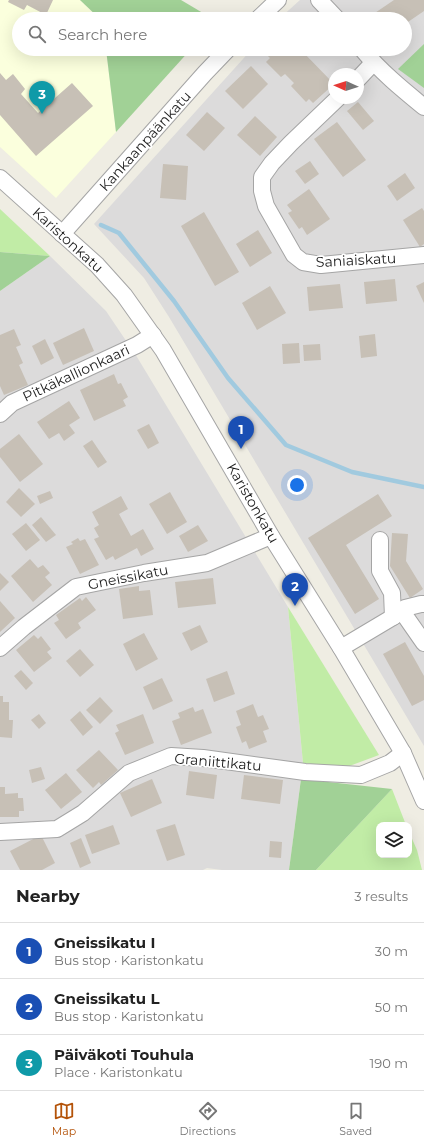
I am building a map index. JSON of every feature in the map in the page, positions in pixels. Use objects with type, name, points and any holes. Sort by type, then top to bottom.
[{"type":"street","points":[[265,12],[278,0]]},
{"type":"street","points":[[319,0],[330,12]]},
{"type":"street","name":"Kankaanpäänkatu","points":[[62,234],[221,56]]},
{"type":"street","points":[[368,56],[373,63],[424,107]]},
{"type":"street","points":[[364,73],[373,63]]},
{"type":"street","name":"Saniaiskatu","points":[[332,104],[291,143],[272,163],[262,177],[262,192],[266,206],[294,255],[302,262],[321,265],[424,255]]},
{"type":"street","name":"Karistonkatu","points":[[0,178],[97,265],[124,295],[153,335],[192,398],[271,536],[341,648],[403,753],[424,801]]},
{"type":"street","name":"Pitkäkallionkaari","points":[[0,414],[12,403],[137,345],[153,335]]},
{"type":"street","name":"Gneissikatu","points":[[0,648],[24,627],[76,587],[144,573],[207,563],[271,536]]},
{"type":"street","points":[[380,540],[380,571],[392,593],[397,613],[424,643]]},
{"type":"street","points":[[341,648],[397,613],[424,604]]},
{"type":"street","name":"Graniittikatu","points":[[0,832],[57,829],[83,813],[129,773],[171,756],[203,758],[305,772],[361,776],[390,763],[403,753]]},
{"type":"shaded area","points":[[0,0],[80,0],[93,12],[12,12],[12,56],[107,56],[116,132],[56,198],[0,147]]},
{"type":"shaded area","points":[[300,0],[424,0],[424,746],[169,317],[144,278],[94,224],[246,56],[412,56],[412,12],[287,12]]},
{"type":"shaded area","points":[[50,256],[106,311],[137,357],[288,607],[303,763],[289,870],[222,870],[207,868],[203,870],[0,870],[0,291]]},
{"type":"green space","points":[[80,0],[181,0],[201,12],[93,12]]},
{"type":"green space","points":[[424,44],[424,88],[398,69]]},
{"type":"green space","points":[[107,56],[185,56],[116,132]]},
{"type":"green space","points":[[0,209],[50,256],[0,252]]},
{"type":"green space","points":[[0,252],[50,256],[0,291]]},
{"type":"green space","points":[[288,607],[379,755],[344,768],[303,763]]},
{"type":"green space","points":[[301,779],[392,789],[316,870],[289,870]]},
{"type":"green space","points":[[392,789],[405,822],[376,822],[376,858],[412,858],[412,839],[417,850],[422,870],[316,870]]},
{"type":"building","points":[[9,0],[53,0],[47,12],[40,12],[27,5],[24,10],[8,2]]},
{"type":"building","points":[[394,0],[424,0],[424,11],[412,19],[412,12],[376,12]]},
{"type":"building","points":[[268,56],[307,56],[328,78],[328,89],[313,103],[309,99],[306,102],[291,86],[294,83],[285,74],[281,77],[266,62],[270,58]]},
{"type":"building","points":[[251,66],[268,84],[243,109],[225,91]]},
{"type":"building","points":[[0,73],[6,80],[13,74],[25,89],[21,94],[38,113],[72,83],[93,106],[36,156],[0,115]]},
{"type":"building","points":[[356,104],[360,104],[374,121],[363,130],[347,111]]},
{"type":"building","points":[[207,112],[225,128],[204,151],[186,135]]},
{"type":"building","points":[[255,116],[277,137],[260,156],[237,135]]},
{"type":"building","points":[[337,122],[366,160],[343,177],[314,139]]},
{"type":"building","points":[[310,161],[319,174],[305,184],[295,171]]},
{"type":"building","points":[[163,164],[188,166],[186,200],[160,198]]},
{"type":"building","points":[[405,173],[415,188],[397,201],[387,186]]},
{"type":"building","points":[[309,189],[330,219],[307,235],[302,227],[299,229],[288,213],[292,211],[287,205]]},
{"type":"building","points":[[422,208],[424,211],[424,244],[420,247],[403,220]]},
{"type":"building","points":[[204,212],[239,272],[215,286],[181,226]]},
{"type":"building","points":[[258,230],[272,253],[250,267],[236,244]]},
{"type":"building","points":[[395,279],[397,301],[366,304],[364,282]]},
{"type":"building","points":[[424,282],[424,303],[416,286]]},
{"type":"building","points":[[340,284],[343,308],[309,311],[307,287]]},
{"type":"building","points":[[270,286],[286,313],[257,330],[242,303]]},
{"type":"building","points":[[84,328],[94,351],[63,365],[53,343]]},
{"type":"building","points":[[14,329],[21,345],[16,347],[23,363],[19,365],[28,385],[4,395],[0,386],[0,335]]},
{"type":"building","points":[[375,334],[377,356],[361,358],[359,336]]},
{"type":"building","points":[[45,339],[54,358],[41,365],[32,346]]},
{"type":"building","points":[[299,343],[300,363],[283,364],[282,344]]},
{"type":"building","points":[[320,344],[321,360],[304,361],[303,345]]},
{"type":"building","points":[[114,374],[118,384],[121,383],[128,397],[123,400],[126,406],[94,421],[80,390]]},
{"type":"building","points":[[69,401],[80,418],[69,425],[75,433],[64,441],[59,433],[49,439],[37,422]]},
{"type":"building","points":[[149,424],[159,443],[148,449],[137,430]]},
{"type":"building","points":[[19,434],[43,464],[20,482],[0,457],[0,449]]},
{"type":"building","points":[[92,440],[107,462],[98,468],[83,446]]},
{"type":"building","points":[[19,488],[35,504],[21,517],[6,502]]},
{"type":"building","points":[[50,491],[53,498],[40,504],[37,496]]},
{"type":"building","points":[[170,492],[187,522],[167,534],[149,504]]},
{"type":"building","points":[[378,494],[392,516],[346,545],[379,599],[355,614],[308,538]]},
{"type":"building","points":[[121,496],[128,509],[119,514],[131,536],[143,529],[154,549],[141,556],[137,548],[115,560],[113,556],[106,560],[94,539],[99,537],[94,528],[99,525],[92,512]]},
{"type":"building","points":[[41,517],[56,535],[46,542],[32,525]]},
{"type":"building","points":[[26,523],[40,540],[26,551],[12,534]]},
{"type":"building","points":[[198,525],[208,541],[188,552],[179,536]]},
{"type":"building","points":[[392,533],[408,534],[406,561],[423,589],[410,598],[390,566]]},
{"type":"building","points":[[78,538],[80,541],[85,539],[99,565],[80,574],[66,547],[73,544],[71,542]]},
{"type":"building","points":[[30,559],[38,568],[43,565],[50,573],[45,577],[52,585],[33,602],[11,576]]},
{"type":"building","points":[[0,573],[9,582],[0,591]]},
{"type":"building","points":[[213,578],[216,604],[178,608],[175,582]]},
{"type":"building","points":[[139,586],[139,591],[150,590],[153,615],[123,619],[119,589]]},
{"type":"building","points":[[86,597],[96,610],[78,623],[81,628],[66,639],[54,623],[59,620],[56,615],[80,598],[82,601]]},
{"type":"building","points":[[0,601],[15,618],[0,632]]},
{"type":"building","points":[[200,625],[208,642],[191,651],[182,633]]},
{"type":"building","points":[[144,633],[158,659],[136,671],[123,644]]},
{"type":"building","points":[[34,635],[38,639],[41,636],[51,649],[47,652],[52,658],[34,672],[16,650]]},
{"type":"building","points":[[405,642],[424,676],[424,700],[412,706],[383,654]]},
{"type":"building","points":[[80,649],[94,665],[80,677],[66,661]]},
{"type":"building","points":[[21,670],[33,683],[26,690],[14,676]]},
{"type":"building","points":[[227,671],[235,694],[214,702],[206,679]]},
{"type":"building","points":[[162,678],[173,701],[153,710],[143,687]]},
{"type":"building","points":[[0,696],[3,696],[3,702],[9,702],[9,720],[13,720],[12,738],[0,737]]},
{"type":"building","points":[[100,697],[113,711],[100,724],[86,710]]},
{"type":"building","points":[[253,704],[258,717],[263,715],[269,729],[263,731],[267,742],[249,749],[246,741],[242,743],[236,727],[241,725],[236,711]]},
{"type":"building","points":[[193,707],[195,712],[203,709],[212,733],[181,745],[172,721],[180,718],[178,713]]},
{"type":"building","points":[[80,711],[93,727],[83,736],[70,720]]},
{"type":"building","points":[[39,714],[46,723],[39,729],[31,720]]},
{"type":"building","points":[[143,714],[154,743],[125,755],[115,733],[119,731],[116,725]]},
{"type":"building","points":[[99,750],[118,770],[101,785],[99,782],[93,788],[76,770]]},
{"type":"building","points":[[41,767],[45,779],[32,783],[29,770]]},
{"type":"building","points":[[189,771],[217,775],[214,799],[186,795]]},
{"type":"building","points":[[66,773],[82,792],[61,809],[45,790]]},
{"type":"building","points":[[244,775],[283,780],[280,804],[241,799]]},
{"type":"building","points":[[152,779],[162,803],[131,817],[120,793]]},
{"type":"building","points":[[0,787],[5,787],[5,794],[18,793],[18,798],[23,798],[24,811],[19,811],[19,817],[0,817]]},
{"type":"building","points":[[175,824],[185,855],[167,861],[156,830]]},
{"type":"building","points":[[113,825],[120,844],[92,854],[85,835]]},
{"type":"building","points":[[41,835],[55,863],[42,870],[20,870],[10,851]]},
{"type":"building","points":[[81,838],[91,863],[80,868],[70,843]]},
{"type":"building","points":[[270,841],[282,842],[281,858],[269,857]]},
{"type":"waterway","points":[[101,225],[119,233],[174,301],[228,378],[286,445],[352,472],[424,487]]},
{"type":"place","name":"Päiväkoti Touhula","points":[[42,114]]},
{"type":"place","name":"Gneissikatu I","points":[[241,449]]},
{"type":"place","name":"Gneissikatu L","points":[[295,606]]}]
